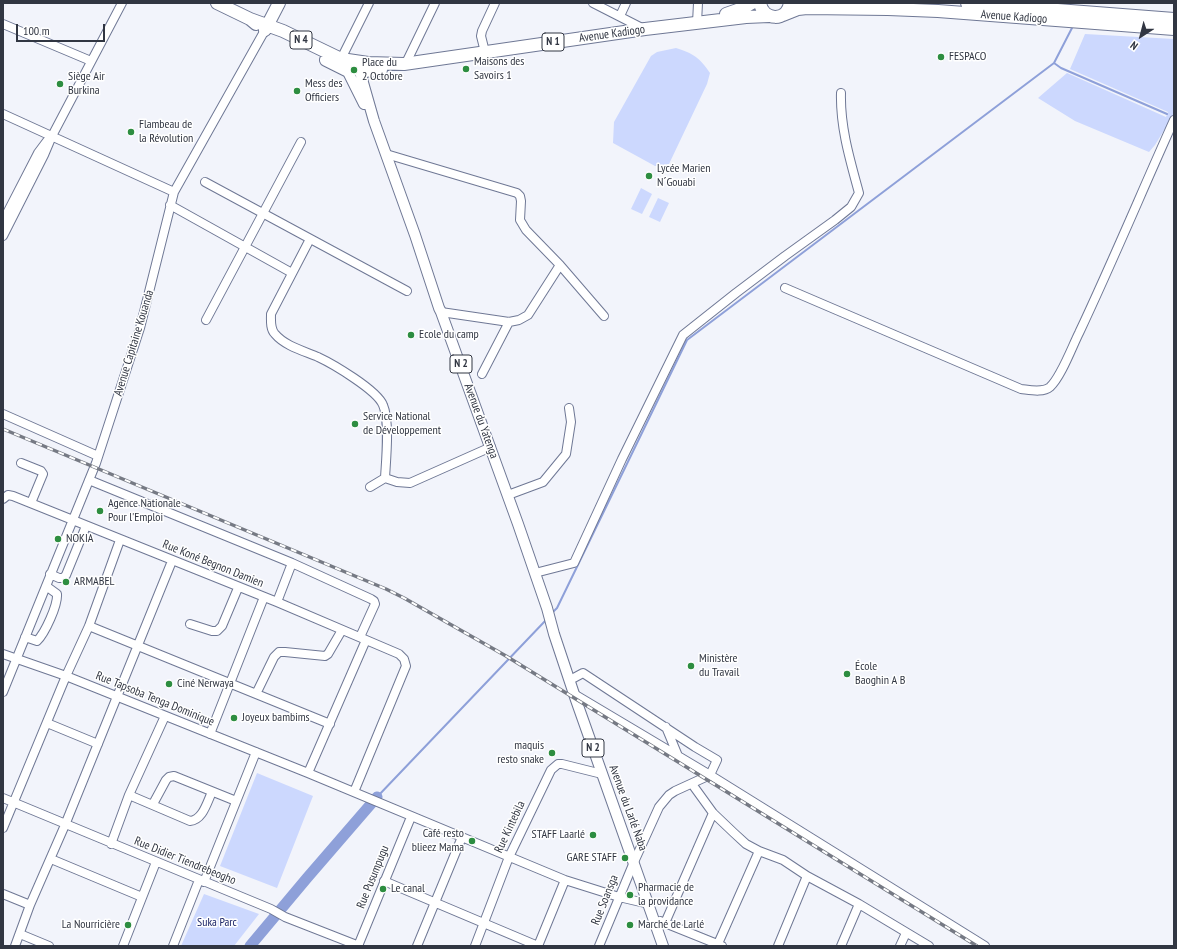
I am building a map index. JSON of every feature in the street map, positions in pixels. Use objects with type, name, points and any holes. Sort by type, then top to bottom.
[{"type":"highway","name":"N 4","points":[[217,3],[352,67]]},
{"type":"highway","name":"Avenue Capitaine Kouanda","points":[[266,27],[279,3]]},
{"type":"highway","name":"Avenue Kadiogo","points":[[699,22],[743,8],[752,3]]},
{"type":"highway","points":[[760,3],[763,11],[769,16]]},
{"type":"highway","points":[[782,15],[788,9],[790,3]]},
{"type":"highway","name":"Avenue Kadiogo","points":[[967,3],[1064,16]]},
{"type":"highway","name":"Avenue Kadiogo","points":[[782,15],[798,9],[937,7],[1092,18],[1174,19]]},
{"type":"highway","name":"N 1","points":[[769,16],[774,17],[782,15]]},
{"type":"highway","name":"Avenue Kadiogo","points":[[352,67],[376,70],[405,64],[645,29],[746,17],[769,16]]},
{"type":"highway","name":"Avenue Kadiogo","points":[[1092,18],[1174,29]]},
{"type":"main road","name":"Avenue du Yatenga","points":[[352,67],[374,121],[415,235],[439,308],[491,447],[547,608],[554,634]]},
{"type":"main road","name":"Avenue du Larlé Naba","points":[[554,634],[663,946]]},
{"type":"street","points":[[3,236],[52,136],[122,3]]},
{"type":"street","points":[[352,67],[369,3]]},
{"type":"street","points":[[405,64],[435,3]]},
{"type":"street","points":[[485,52],[481,36],[482,31],[495,3]]},
{"type":"street","points":[[593,3],[645,29]]},
{"type":"street","points":[[620,16],[626,3]]},
{"type":"street","points":[[698,3],[699,22]]},
{"type":"street","points":[[3,24],[91,61]]},
{"type":"street","name":"Avenue Capitaine Kouanda","points":[[3,692],[98,456],[140,328],[174,192],[266,27]]},
{"type":"street","points":[[535,573],[574,563],[625,453],[684,335],[736,292],[851,207],[859,193],[844,137],[841,93]]},
{"type":"street","points":[[3,114],[174,192]]},
{"type":"street","points":[[785,288],[1021,389],[1036,391],[1050,387],[1058,375],[1123,238],[1174,120]]},
{"type":"street","points":[[3,221],[38,153],[52,136]]},
{"type":"street","points":[[206,320],[301,142]]},
{"type":"street","points":[[386,154],[517,193],[520,196],[521,201],[520,220],[526,230],[560,264],[604,316]]},
{"type":"street","points":[[205,182],[407,291]]},
{"type":"street","points":[[170,205],[292,273]]},
{"type":"street","points":[[310,239],[270,314],[274,334],[288,344],[319,358],[366,386],[383,404],[387,449],[385,478]]},
{"type":"street","points":[[441,312],[509,322],[528,316],[560,264]]},
{"type":"street","points":[[482,374],[509,322]]},
{"type":"street","points":[[508,495],[543,482],[566,454],[571,422],[569,408]]},
{"type":"street","points":[[3,414],[98,456]]},
{"type":"street","points":[[370,487],[385,478],[397,482],[410,483],[491,447]]},
{"type":"street","points":[[21,463],[41,470],[43,474],[31,503]]},
{"type":"street","points":[[89,480],[292,563],[373,600],[375,604],[363,638],[330,724],[308,773]]},
{"type":"street","name":"Rue Koné Begnon Damien","points":[[3,498],[8,495],[31,503],[238,588],[277,602],[398,654],[404,660],[406,666],[354,792]]},
{"type":"street","points":[[50,574],[59,578],[63,578],[66,575],[86,526]]},
{"type":"street","points":[[3,828],[66,676],[89,626],[120,540]]},
{"type":"street","points":[[15,946],[30,905],[51,859],[172,561]]},
{"type":"street","points":[[277,602],[292,563]]},
{"type":"street","points":[[25,637],[37,641],[40,638],[58,600],[57,594],[46,586]]},
{"type":"street","points":[[190,624],[212,631],[217,631],[222,626],[238,588]]},
{"type":"street","points":[[210,734],[264,598]]},
{"type":"street","points":[[89,626],[137,647],[330,724]]},
{"type":"street","points":[[256,694],[274,657],[279,652],[319,657],[325,656],[328,654],[342,630]]},
{"type":"street","name":"Rue Tapsoba Tenga Dominique","points":[[3,654],[117,696],[308,773],[384,806],[565,880],[619,897],[649,904]]},
{"type":"street","points":[[570,680],[583,673],[666,727],[695,748],[717,760],[710,775]]},
{"type":"street","points":[[574,694],[710,775],[985,946]]},
{"type":"street","points":[[111,844],[129,795],[164,716]]},
{"type":"street","points":[[47,722],[98,744]]},
{"type":"street","points":[[666,727],[678,756]]},
{"type":"street","points":[[173,946],[256,752]]},
{"type":"street","name":"Rue Kintebila","points":[[475,946],[509,857],[547,777],[554,766],[562,764],[602,774]]},
{"type":"street","name":"Rue Soansga","points":[[599,946],[634,862],[662,802],[675,791],[710,775]]},
{"type":"street","points":[[153,804],[166,780],[169,777],[174,776],[236,801]]},
{"type":"street","points":[[692,784],[713,813],[734,833],[759,851],[783,860],[807,876],[859,904],[929,946]]},
{"type":"street","points":[[129,795],[190,820],[196,820],[200,817],[212,792]]},
{"type":"street","name":"Rue Didier Tiendrebeogho","points":[[3,798],[65,825],[271,909],[285,917],[358,946]]},
{"type":"street","points":[[665,923],[713,813]]},
{"type":"street","name":"Rue Pusumpugu","points":[[358,946],[411,817]]},
{"type":"street","points":[[417,946],[462,837]]},
{"type":"street","points":[[654,919],[719,945],[759,851]]},
{"type":"street","points":[[51,859],[142,897]]},
{"type":"street","points":[[123,946],[156,862]]},
{"type":"street","points":[[778,946],[807,876]]},
{"type":"street","points":[[384,881],[538,946],[565,880]]},
{"type":"street","points":[[3,894],[30,905]]},
{"type":"street","points":[[841,946],[859,904]]},
{"type":"street","points":[[900,946],[906,933]]},
{"type":"street","points":[[20,934],[50,946]]},
{"type":"green space","points":[[1085,34],[1174,39],[1174,114],[1149,152],[1075,121],[1038,98],[1067,73],[1166,117],[1168,112],[1070,69]]},
{"type":"green space","points":[[676,48],[696,57],[703,63],[710,73],[707,84],[669,164],[655,166],[613,143],[614,122],[651,56],[657,52]]},
{"type":"green space","points":[[641,188],[652,194],[642,214],[631,209]]},
{"type":"green space","points":[[658,198],[669,203],[660,222],[649,217]]},
{"type":"green space","points":[[257,773],[313,796],[277,888],[220,866]]},
{"type":"green space","name":"Suka Parc","points":[[204,894],[259,914],[234,946],[181,946]]},
{"type":"waterway","points":[[552,613],[557,608],[687,340],[1054,63],[1073,26]]},
{"type":"waterway","points":[[1054,63],[1061,68],[1167,114]]},
{"type":"waterway","points":[[377,797],[546,620]]},
{"type":"waterway","points":[[250,946],[377,797]]},
{"type":"railway","points":[[3,429],[386,589],[404,598],[506,656],[977,946]]},
{"type":"place","name":"FESPACO","points":[[941,57]]},
{"type":"place","name":"Maisons des Savoirs 1","points":[[466,69]]},
{"type":"place","name":"Place du 2 Octobre","points":[[354,70]]},
{"type":"place","name":"Siège Air Burkina","points":[[60,84]]},
{"type":"place","name":"Mess des Officiers","points":[[297,91]]},
{"type":"place","name":"Flambeau de la Révolution","points":[[131,132]]},
{"type":"place","name":"Lycée Marien N´Gouabi","points":[[649,176]]},
{"type":"place","name":"Ecole du camp","points":[[411,335]]},
{"type":"place","name":"Service National de Développement","points":[[355,424]]},
{"type":"place","name":"Agence Nationale Pour l'Emploi","points":[[100,511]]},
{"type":"place","name":"NOKIA","points":[[58,539]]},
{"type":"place","name":"ARMABEL","points":[[66,582]]},
{"type":"place","name":"Ministère du Travail","points":[[691,666]]},
{"type":"place","name":"École Baoghin A B","points":[[847,674]]},
{"type":"place","name":"Ciné Nerwaya","points":[[169,684]]},
{"type":"place","name":"Joyeux bambims","points":[[234,718]]},
{"type":"place","name":"maquis resto snake","points":[[552,753]]},
{"type":"place","name":"STAFF Laarlé","points":[[593,835]]},
{"type":"place","name":"Café resto blieez Mama","points":[[472,841]]},
{"type":"place","name":"GARE STAFF","points":[[625,858]]},
{"type":"place","name":"Le canal","points":[[383,889]]},
{"type":"place","name":"Pharmacie de la providance","points":[[630,895]]},
{"type":"place","name":"La Nourricière","points":[[128,925]]},
{"type":"place","name":"Marché de Larlé","points":[[630,925]]}]
